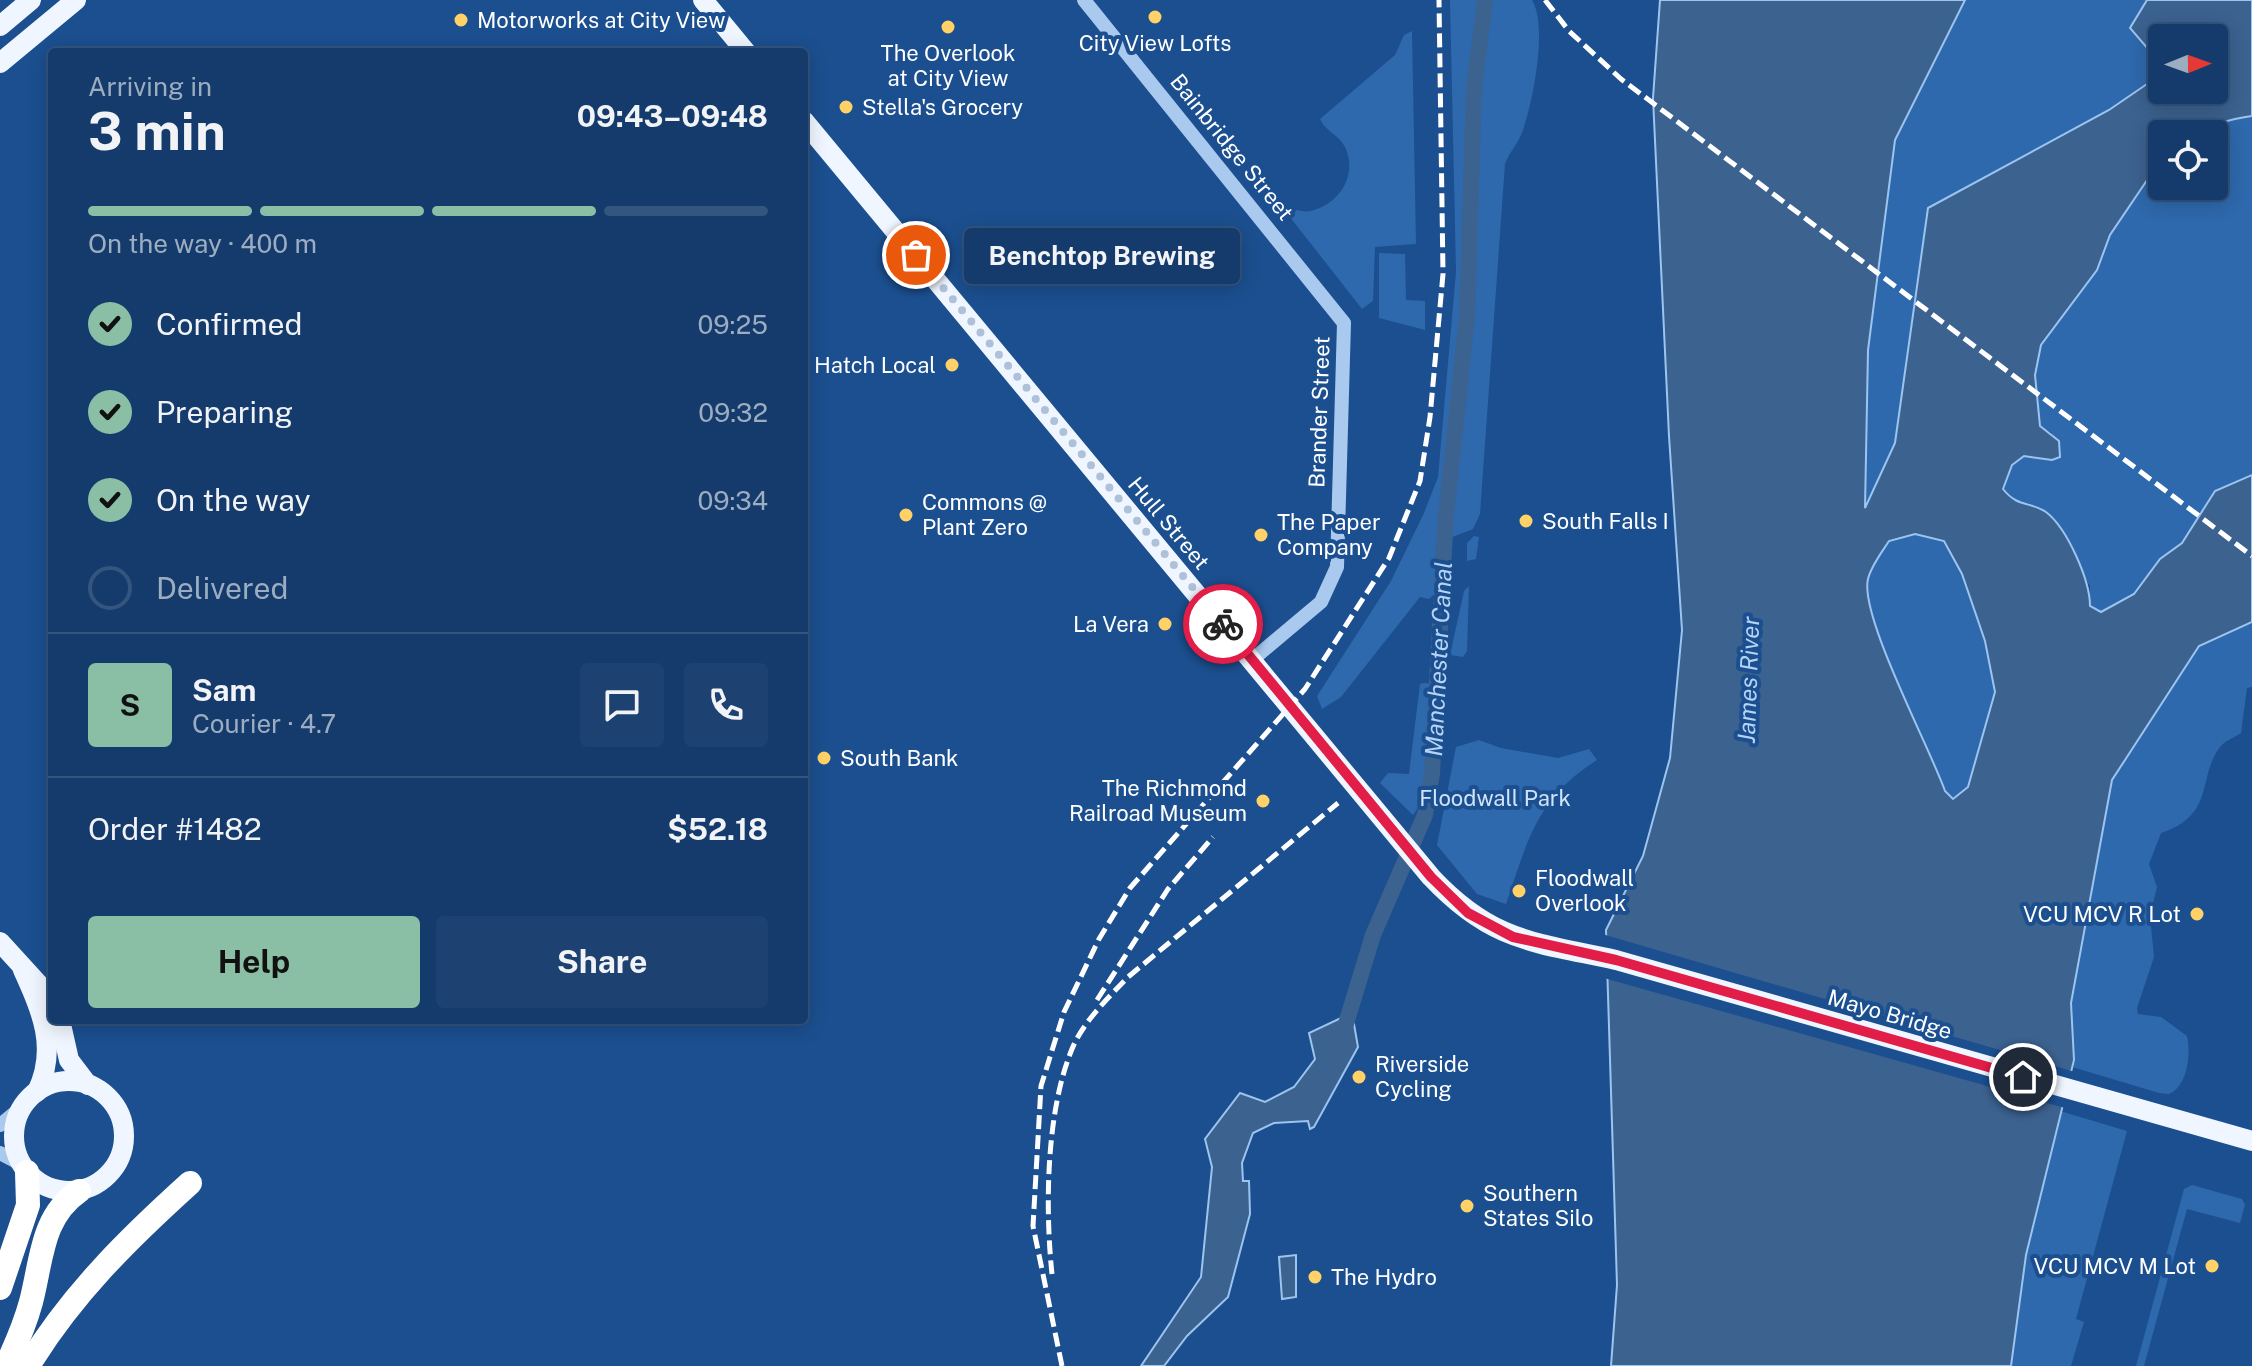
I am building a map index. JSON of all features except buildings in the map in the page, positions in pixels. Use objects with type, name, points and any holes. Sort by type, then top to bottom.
[{"type":"highway","points":[[0,1288],[28,1205],[24,1168]]},
{"type":"highway","points":[[28,1366],[62,1314],[96,1272],[190,1183]]},
{"type":"highway","points":[[6,1366],[25,1323],[50,1223],[64,1201],[79,1191]]},
{"type":"main road","points":[[0,26],[31,0]]},
{"type":"main road","points":[[0,63],[76,0]]},
{"type":"main road","points":[[703,0],[743,48]]},
{"type":"main road","name":"Hull Street","points":[[808,126],[1431,877],[1468,913],[1513,937]]},
{"type":"main road","name":"Mayo Bridge","points":[[1513,937],[1616,960],[2252,1141]]},
{"type":"main road","points":[[0,942],[48,995]]},
{"type":"main road","points":[[23,970],[42,1012],[47,1035],[47,1064],[37,1092]]},
{"type":"main road","points":[[61,1024],[69,1060],[88,1085],[115,1106],[123,1140],[110,1172],[96,1184],[79,1191],[47,1187],[24,1168],[14,1129],[22,1107],[37,1092],[62,1082],[88,1085]]},
{"type":"street","name":"Bainbridge Street","points":[[1084,0],[1344,323]]},
{"type":"street","name":"Brander Street","points":[[1252,660],[1321,602],[1337,567],[1344,323]]},
{"type":"street","points":[[0,1125],[22,1107]]},
{"type":"street","points":[[0,1153],[24,1168]]},
{"type":"green space","points":[[1450,0],[1532,0],[1539,27],[1531,101],[1521,135],[1505,164],[1480,514],[1473,529],[1437,543],[1435,564],[1439,589],[1429,599],[1420,597],[1341,697],[1322,709],[1317,696],[1391,581],[1438,477],[1456,272]]},
{"type":"green space","points":[[1965,0],[2147,0],[2130,28],[2148,49],[2147,84],[2109,110],[1928,208],[1895,443],[1865,510],[1868,350],[1895,140]]},
{"type":"green space","points":[[1412,31],[1416,244],[1375,247],[1373,301],[1362,309],[1286,212],[1311,211],[1338,195],[1348,177],[1348,157],[1345,147],[1320,119],[1395,55],[1404,35]]},
{"type":"green space","points":[[2252,116],[2252,475],[2215,491],[2182,543],[2160,559],[2134,594],[2101,612],[2090,606],[2090,586],[2046,513],[2014,502],[2003,489],[2012,465],[2052,433],[2040,427],[2035,375],[2041,345],[2097,270],[2110,235],[2148,179],[2148,200],[2228,200],[2228,120],[2224,120]]},
{"type":"green space","points":[[1379,253],[1405,254],[1406,300],[1425,301],[1425,330],[1379,318]]},
{"type":"green space","points":[[1915,534],[1945,541],[1962,574],[1985,641],[1995,692],[1968,787],[1953,799],[1945,791],[1897,683],[1867,597],[1867,579],[1888,541]]},
{"type":"green space","points":[[1474,536],[1479,537],[1476,559],[1467,561],[1467,543]]},
{"type":"green space","points":[[1469,586],[1467,651],[1463,657],[1450,655],[1464,591]]},
{"type":"green space","points":[[2252,622],[2252,687],[2247,688],[2241,733],[2220,747],[2198,806],[2178,825],[2161,833],[2149,864],[2157,887],[2150,916],[2154,957],[2137,1008],[2138,1014],[2161,1017],[2187,1036],[2189,1051],[2187,1068],[2180,1084],[2169,1094],[2159,1093],[2072,1067],[2071,1003],[2112,780],[2199,646]]},
{"type":"green space","points":[[1420,684],[1435,685],[1425,788],[1413,815],[1380,783],[1388,773],[1409,774]]},
{"type":"green space","name":"Floodwall Park","points":[[1479,740],[1501,748],[1558,758],[1589,749],[1597,760],[1576,775],[1547,806],[1528,841],[1506,904],[1477,894],[1437,845],[1456,747]]},
{"type":"green space","points":[[2060,1111],[2127,1131],[2076,1319],[2084,1322],[2071,1366],[2011,1366],[2026,1255]]},
{"type":"green space","points":[[2192,1185],[2242,1199],[2245,1205],[2240,1223],[2187,1209],[2144,1366],[2136,1366],[2184,1189]]},
{"type":"water","name":"James River","points":[[1660,0],[1965,0],[1895,140],[1868,350],[1865,508],[1895,443],[1928,208],[2109,110],[2148,81],[2148,104],[2228,104],[2228,24],[2148,24],[2148,49],[2130,28],[2147,0],[2252,0],[2252,116],[2228,120],[2148,120],[2148,179],[2110,235],[2097,270],[2041,345],[2035,375],[2040,426],[2059,441],[2060,457],[2052,460],[2024,456],[2012,465],[2003,489],[2019,502],[2046,512],[2062,530],[2076,555],[2090,606],[2101,612],[2134,594],[2160,559],[2182,543],[2215,491],[2252,475],[2252,622],[2199,646],[2112,780],[2071,1003],[2074,1060],[2026,1255],[2011,1366],[1611,1366],[1617,1285],[1606,930],[1643,856],[1670,758],[1682,630],[1669,436],[1653,98]],"holes":[[[1915,534],[1944,541],[1962,574],[1985,641],[1995,692],[1968,787],[1953,799],[1945,791],[1884,651],[1868,597],[1869,574],[1889,541]]]},
{"type":"water","points":[[1343,1017],[1354,1024],[1358,1047],[1314,1127],[1310,1129],[1308,1121],[1274,1123],[1253,1133],[1242,1163],[1243,1181],[1249,1181],[1250,1214],[1228,1297],[1187,1336],[1164,1366],[1141,1366],[1201,1277],[1212,1167],[1205,1139],[1240,1093],[1265,1102],[1294,1087],[1315,1059],[1309,1033]]},
{"type":"water","points":[[1296,1255],[1296,1297],[1282,1299],[1279,1257]]},
{"type":"pier","points":[[1602,934],[2075,1072],[2065,1108],[1604,978]]},
{"type":"waterway","name":"Manchester Canal","points":[[1341,1040],[1373,935],[1425,815],[1432,774],[1446,514],[1467,318],[1474,88],[1485,0]]},
{"type":"railway","points":[[1062,1366],[1033,1226],[1041,1086],[1064,1012],[1099,939],[1130,888],[1305,689],[1389,558],[1420,481],[1430,417],[1443,274],[1439,0]]},
{"type":"railway","points":[[1545,0],[1569,31],[1621,79],[2252,556]]},
{"type":"railway","points":[[1052,1274],[1048,1190],[1052,1130],[1063,1074],[1083,1029],[1128,977],[1338,803]]},
{"type":"railway","points":[[1097,1000],[1168,889],[1213,837]]},
{"type":"way so far","points":[[916,255],[1223,624]]},
{"type":"place","name":"City View Lofts","points":[[1155,17]]},
{"type":"place","name":"Motorworks at City View","points":[[461,20]]},
{"type":"place","name":"The Overlook at City View","points":[[948,27]]},
{"type":"place","name":"Stella's Grocery","points":[[846,107]]},
{"type":"place","name":"Benchtop Brewing","points":[[916,255]]},
{"type":"place","name":"Hatch Local","points":[[952,365]]},
{"type":"place","name":"Commons @ Plant Zero","points":[[906,515]]},
{"type":"place","name":"South Falls I","points":[[1526,521]]},
{"type":"place","name":"The Paper Company","points":[[1261,535]]},
{"type":"place","name":"La Vera","points":[[1165,624]]},
{"type":"place","name":"South Bank","points":[[824,758]]},
{"type":"place","name":"The Richmond Railroad Museum","points":[[1263,801]]},
{"type":"place","name":"Floodwall Overlook","points":[[1519,891]]},
{"type":"place","name":"VCU MCV R Lot","points":[[2197,914]]},
{"type":"place","name":"Riverside Cycling","points":[[1359,1077]]},
{"type":"place","name":"Southern States Silo","points":[[1467,1206]]},
{"type":"place","name":"VCU MCV M Lot","points":[[2212,1266]]},
{"type":"place","name":"The Hydro","points":[[1315,1277]]},
{"type":"route","points":[[1223,624],[1431,877],[1457,904],[1493,928],[1513,937],[1616,960],[2023,1077]]}]
